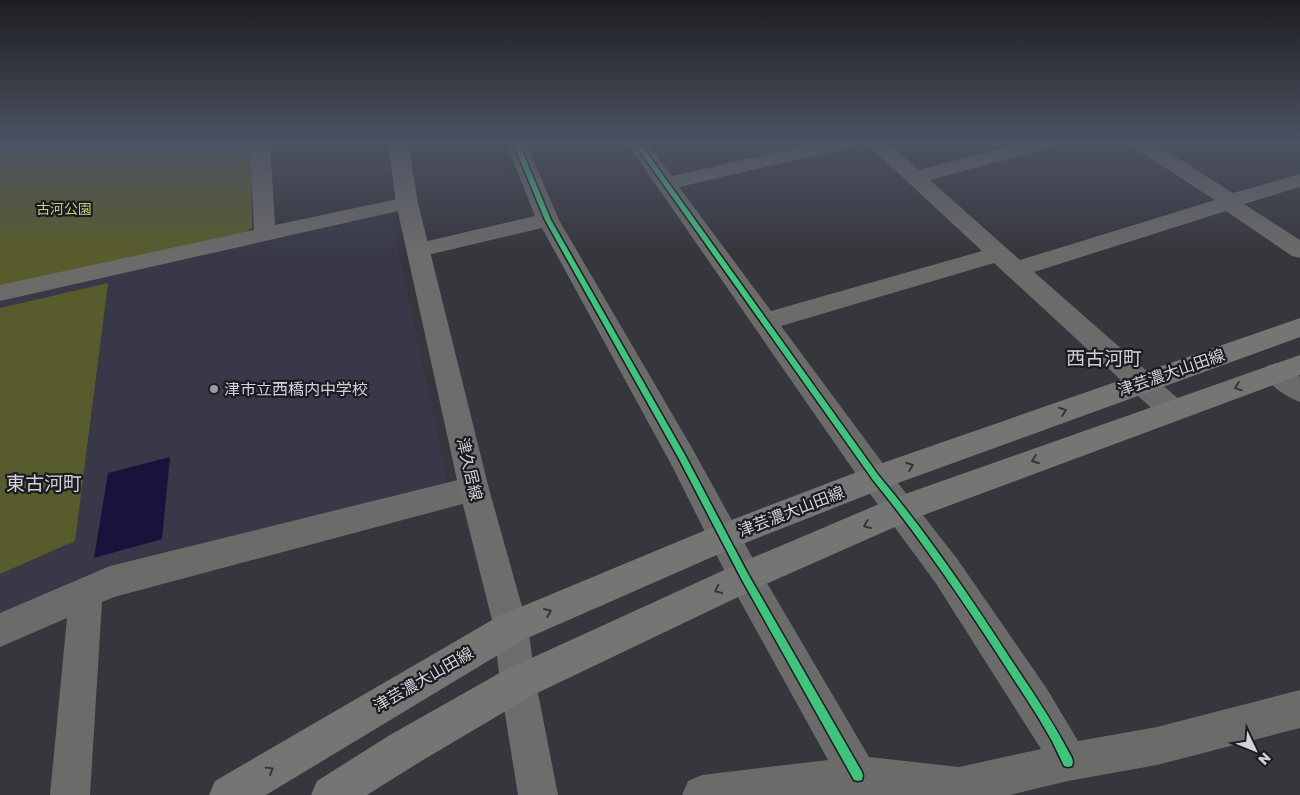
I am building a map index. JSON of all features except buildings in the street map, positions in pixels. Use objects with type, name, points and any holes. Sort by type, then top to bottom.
[{"type":"main road","name":"津久居線","points":[[404,180],[407,203],[474,489],[511,628],[518,683],[538,795]]},
{"type":"main road","name":"津芸濃大山田線","points":[[229,795],[511,628],[724,537],[876,478],[1142,382],[1300,328]]},
{"type":"main road","points":[[331,795],[404,749],[518,683],[745,577],[902,509],[1172,410],[1292,376]]},
{"type":"street","points":[[262,180],[265,235]]},
{"type":"street","points":[[531,180],[548,220],[682,457],[745,577],[858,776]]},
{"type":"street","points":[[663,180],[876,478],[902,509],[992,638],[1059,742],[1068,762]]},
{"type":"street","points":[[666,184],[683,180]]},
{"type":"street","points":[[916,180],[1172,410]]},
{"type":"street","points":[[1197,180],[1300,252]]},
{"type":"street","points":[[764,322],[1007,261],[1230,202],[1300,180]]},
{"type":"street","points":[[0,293],[407,203]]},
{"type":"street","points":[[419,250],[548,220]]},
{"type":"street","points":[[0,630],[110,582],[474,489]]},
{"type":"street","points":[[70,795],[86,593]]},
{"type":"street","points":[[702,795],[858,776],[959,787],[1068,762],[1157,746],[1300,709]]},
{"type":"shaded area","name":"津市立西橋内中学校","points":[[387,213],[391,214],[447,478],[442,485],[0,617],[0,299]]},
{"type":"shaded area","points":[[170,457],[162,539],[94,558],[108,473]]},
{"type":"green space","name":"古河公園","points":[[0,180],[251,180],[252,228],[245,233],[0,287]]},
{"type":"green space","points":[[108,283],[75,541],[0,574],[0,308]]},
{"type":"cycle path","points":[[531,180],[548,220],[682,457],[745,577],[858,776]]},
{"type":"cycle path","points":[[663,180],[876,478],[912,523],[946,571],[1041,714],[1068,762]]},
{"type":"place","name":"津市立西橋内中学校","points":[[214,389]]},
{"type":"district","name":"西古河町","points":[[1104,357]]},
{"type":"district","name":"東古河町","points":[[44,482]]}]
